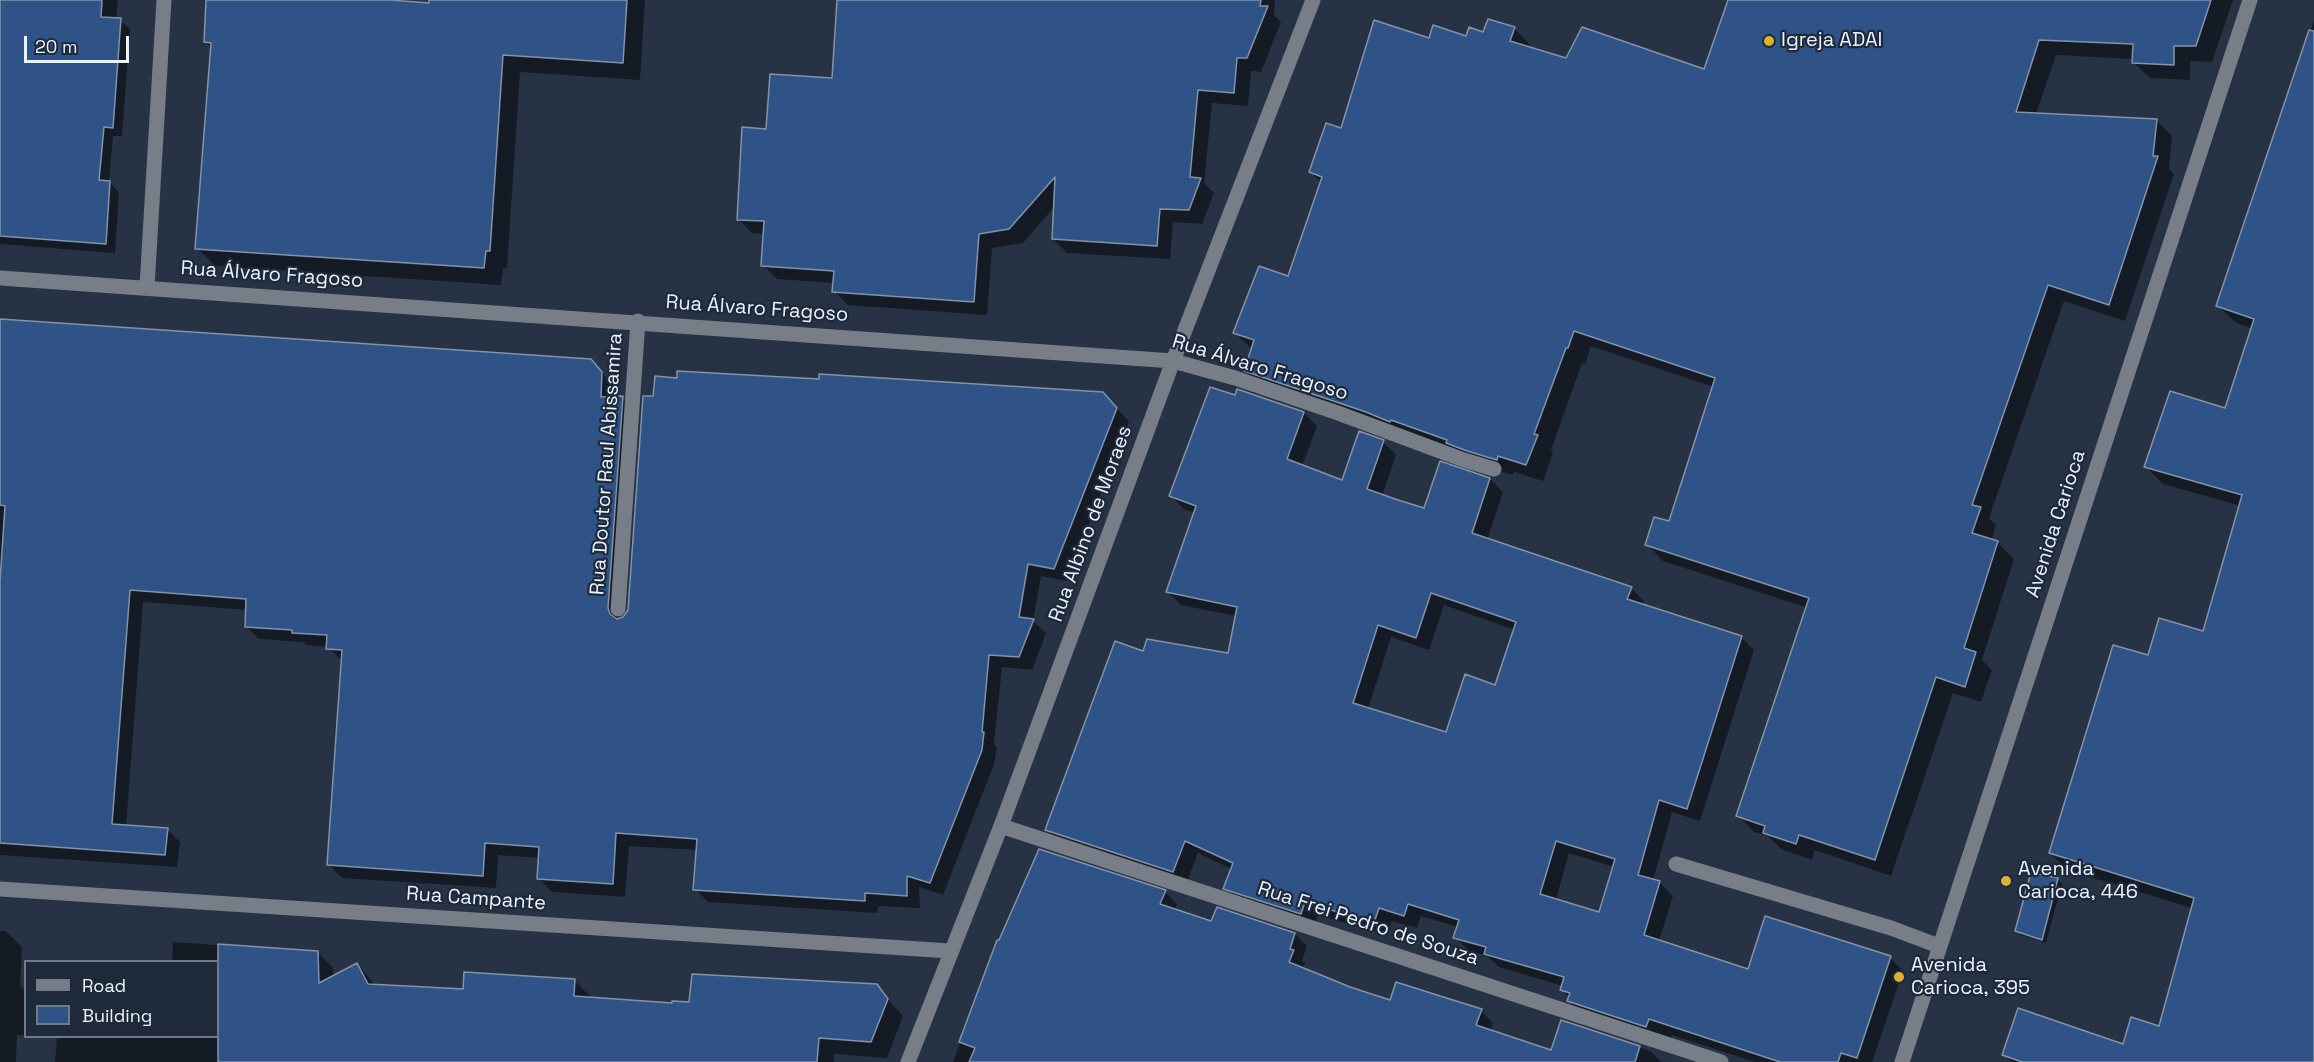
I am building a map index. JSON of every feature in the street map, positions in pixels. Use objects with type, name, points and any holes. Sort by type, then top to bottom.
[{"type":"street","points":[[147,287],[164,0]]},
{"type":"street","name":"Rua Albino de Moraes","points":[[908,1062],[1001,826],[1173,361],[1314,0]]},
{"type":"street","name":"Avenida Carioca","points":[[1902,1062],[2250,0]]},
{"type":"street","name":"Rua Álvaro Fragoso","points":[[0,278],[638,321],[1173,361],[1235,378],[1338,412],[1464,460],[1494,469]]},
{"type":"street","name":"Rua Doutor Raul Abissamira","points":[[618,609],[638,321]]},
{"type":"street","name":"Rua Frei Pedro de Souza","points":[[1001,826],[1721,1062]]},
{"type":"street","points":[[1676,864],[1891,928],[1939,945]]},
{"type":"street","name":"Rua Campante","points":[[0,889],[950,951]]},
{"type":"building","points":[[0,0],[102,0],[101,17],[121,18],[113,128],[104,127],[99,180],[110,181],[106,244],[0,236]]},
{"type":"building","points":[[206,0],[390,0],[429,3],[429,0],[627,0],[623,63],[503,55],[490,251],[486,251],[484,268],[195,249],[211,43],[204,42]]},
{"type":"building","points":[[837,0],[1261,0],[1260,6],[1268,6],[1247,58],[1237,58],[1234,93],[1198,90],[1190,177],[1201,178],[1189,210],[1160,209],[1157,246],[1052,239],[1055,177],[1009,229],[979,234],[974,302],[832,292],[834,271],[761,266],[764,221],[737,220],[742,127],[766,129],[770,74],[832,78]]},
{"type":"building","points":[[1728,0],[2211,0],[2196,46],[2174,46],[2174,65],[2132,63],[2133,44],[2039,40],[2016,112],[2157,119],[2153,156],[2158,156],[2109,305],[2048,285],[1972,505],[1981,507],[1972,533],[1998,541],[1964,648],[1976,652],[1965,687],[1936,677],[1875,860],[1799,835],[1796,844],[1763,833],[1765,826],[1736,816],[1809,598],[1645,545],[1654,517],[1669,521],[1715,378],[1574,331],[1534,434],[1538,435],[1526,465],[1498,456],[1497,460],[1467,451],[1446,443],[1447,440],[1244,371],[1254,340],[1233,333],[1259,266],[1288,276],[1322,177],[1309,172],[1326,123],[1341,128],[1374,20],[1429,38],[1433,25],[1466,36],[1469,27],[1483,32],[1488,19],[1515,27],[1510,41],[1566,58],[1582,27],[1704,69]]},
{"type":"building","points":[[2309,30],[2314,31],[2314,1062],[2022,1062],[2002,1055],[2018,1008],[2123,1044],[2131,1017],[2159,1026],[2194,898],[2049,853],[2113,645],[2148,655],[2159,618],[2203,631],[2242,495],[2144,467],[2170,391],[2225,408],[2254,319],[2216,306]]},
{"type":"building","points":[[0,319],[591,359],[602,372],[601,397],[623,396],[608,608],[610,614],[617,619],[623,617],[628,610],[643,396],[653,396],[655,376],[677,378],[677,371],[819,379],[819,374],[1103,392],[1117,408],[1054,569],[1028,564],[1019,617],[1034,619],[1019,657],[989,655],[982,750],[930,883],[907,876],[907,896],[865,893],[865,901],[693,890],[697,839],[616,833],[613,884],[537,879],[539,847],[485,843],[483,876],[327,865],[342,650],[326,649],[327,635],[245,627],[246,599],[130,590],[112,824],[168,828],[165,855],[0,843],[0,581],[5,506],[0,505]]},
{"type":"building","points":[[1210,387],[1235,395],[1237,389],[1304,412],[1287,459],[1342,480],[1359,431],[1384,440],[1367,489],[1424,508],[1440,461],[1490,478],[1472,533],[1632,587],[1627,599],[1742,636],[1687,809],[1659,800],[1638,875],[1660,881],[1644,935],[1748,969],[1765,916],[1891,956],[1857,1058],[1841,1053],[1838,1062],[1780,1062],[1649,1019],[1646,1027],[1567,1001],[1570,993],[1560,990],[1564,977],[1484,954],[1486,947],[1453,938],[1459,920],[1408,904],[1404,916],[1379,908],[1374,923],[1305,902],[1301,914],[1223,889],[1233,863],[1185,841],[1173,872],[1045,830],[1115,641],[1143,651],[1147,639],[1228,653],[1237,607],[1166,592],[1196,506],[1169,496]],"holes":[[[1431,593],[1516,622],[1495,685],[1465,674],[1446,732],[1353,703],[1378,625],[1416,638]],[[1556,841],[1615,859],[1599,912],[1540,894]]]},
{"type":"building","points":[[1039,849],[1166,890],[1160,904],[1211,921],[1217,907],[1295,933],[1290,949],[1294,950],[1289,962],[1350,987],[1390,1000],[1396,982],[1482,1009],[1476,1025],[1551,1050],[1561,1020],[1640,1046],[1635,1062],[969,1062],[975,1048],[959,1042],[997,940],[999,940]]},
{"type":"building","points":[[2031,872],[2058,878],[2042,940],[2015,931]]},
{"type":"building","points":[[218,944],[318,951],[319,983],[357,963],[368,984],[463,989],[464,972],[575,979],[574,996],[672,1003],[672,1001],[689,1002],[692,974],[877,984],[888,999],[871,1042],[819,1038],[817,1062],[218,1062]]},
{"type":"place","name":"Igreja ADAI","points":[[1769,41]]},
{"type":"place","name":"Avenida Carioca, 446","points":[[2006,881]]},
{"type":"place","name":"Avenida Carioca, 395","points":[[1899,977]]}]
